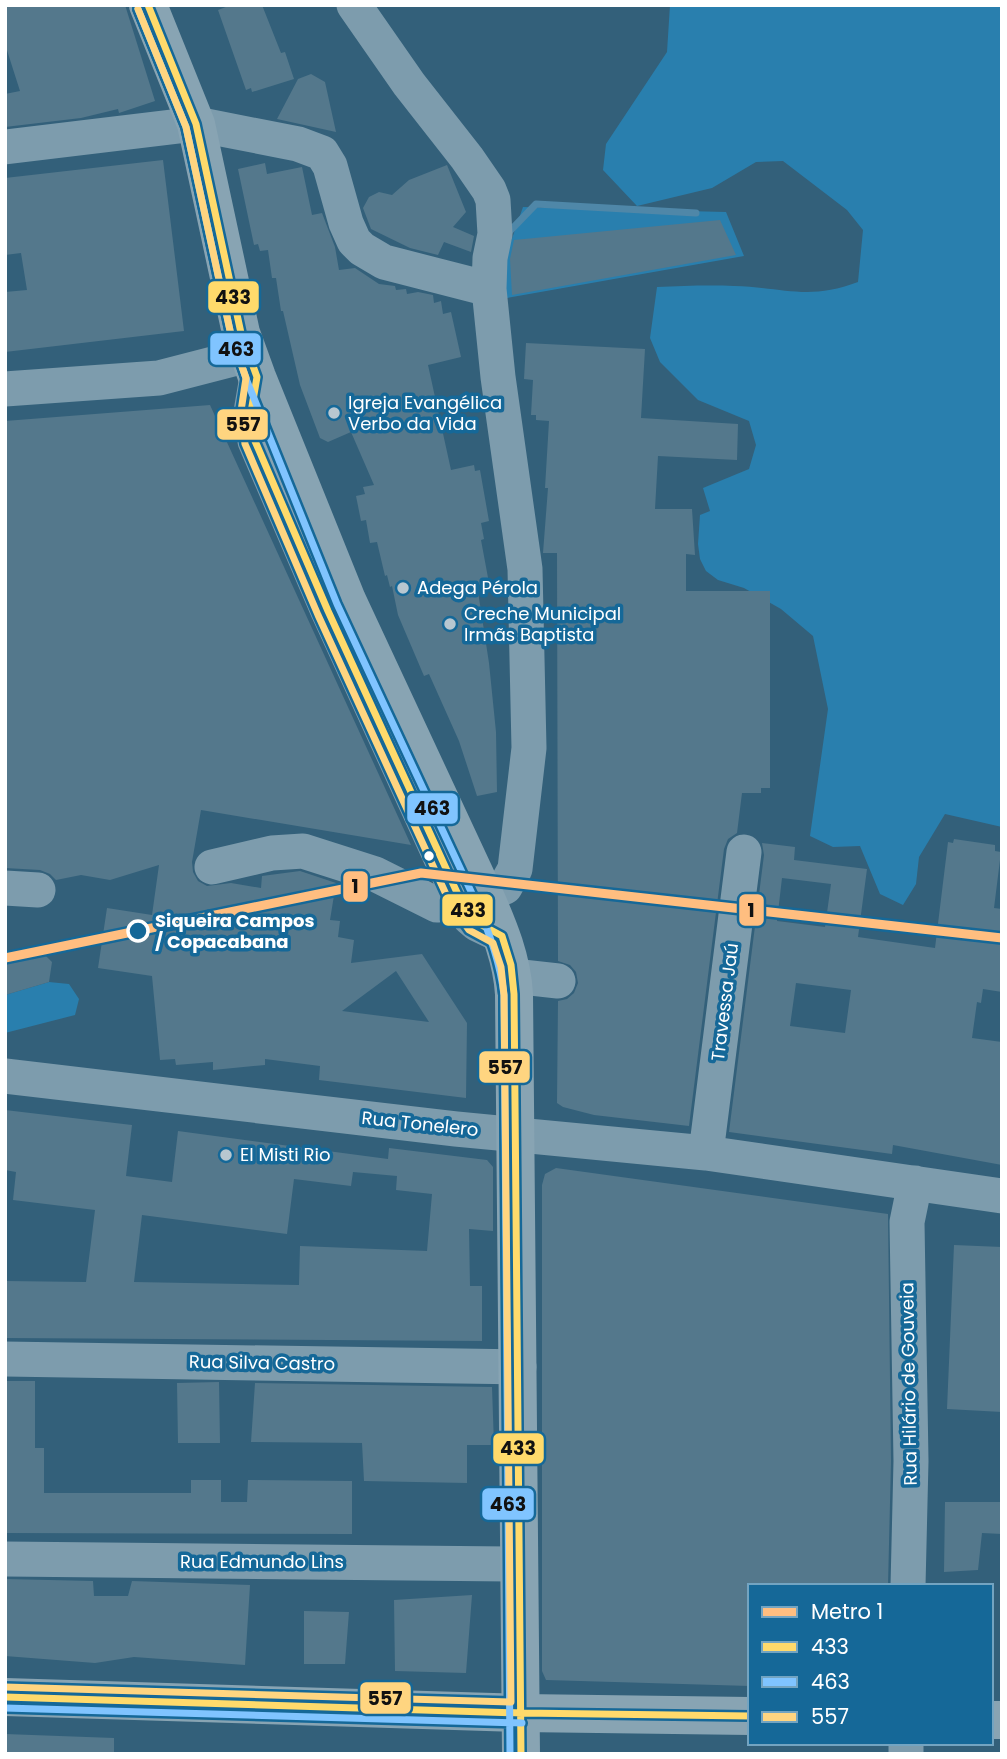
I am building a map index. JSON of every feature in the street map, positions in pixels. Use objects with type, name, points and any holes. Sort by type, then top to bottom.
[{"type":"main road","points":[[148,5],[196,124],[241,333],[253,366],[347,600],[473,897],[502,936],[513,976],[522,1754]]},
{"type":"main road","points":[[5,1697],[522,1713],[748,1716]]},
{"type":"street","points":[[212,867],[272,853],[303,851],[375,874],[437,905],[505,887],[515,869],[529,748],[525,569],[498,377],[489,289],[490,258],[495,234],[493,200],[489,190],[354,5]]},
{"type":"street","points":[[5,147],[196,124],[315,149],[322,153],[330,166],[346,223],[354,241],[362,250],[384,262],[489,289]]},
{"type":"street","points":[[5,389],[159,378],[253,366]]},
{"type":"street","name":"Travessa Jaú","points":[[706,1153],[744,852]]},
{"type":"street","points":[[513,976],[558,981]]},
{"type":"street","name":"Rua Tonelero","points":[[5,1076],[456,1129],[706,1153],[1002,1196]]},
{"type":"street","name":"Rua Hilário de Gouveia","points":[[908,1584],[911,1461],[906,1222],[915,1183]]},
{"type":"street","name":"Rua Silva Castro","points":[[5,1359],[519,1367]]},
{"type":"street","name":"Rua Edmundo Lins","points":[[5,1559],[519,1564]]},
{"type":"shaded area","points":[[670,5],[1002,5],[1002,827],[945,814],[919,857],[916,884],[903,905],[880,894],[860,846],[833,847],[810,836],[828,709],[813,636],[781,609],[744,588],[718,580],[706,571],[700,559],[700,515],[710,511],[703,488],[749,469],[756,445],[749,421],[698,400],[660,362],[650,338],[657,287],[734,286],[810,292],[840,288],[858,282],[863,230],[847,210],[783,161],[756,162],[712,188],[637,206],[603,170],[606,144],[667,52]]},
{"type":"shaded area","points":[[523,207],[726,212],[744,256],[490,301]]},
{"type":"shaded area","points":[[49,982],[69,984],[79,999],[75,1015],[5,1033],[5,995]]},
{"type":"building","points":[[5,5],[125,5],[155,101],[119,113],[118,109],[81,118],[5,127],[5,94],[20,91],[5,44]]},
{"type":"building","points":[[231,5],[262,5],[281,53],[285,52],[294,79],[252,92],[251,88],[246,90],[218,10]]},
{"type":"building","points":[[311,74],[325,82],[336,132],[277,119],[298,79]]},
{"type":"building","points":[[163,160],[184,331],[5,352],[5,292],[27,290],[21,253],[5,255],[5,178]]},
{"type":"building","points":[[265,163],[267,174],[302,167],[312,215],[322,213],[335,247],[339,270],[355,268],[379,284],[395,286],[396,290],[406,289],[407,294],[418,292],[433,295],[434,303],[441,301],[443,314],[451,312],[461,357],[428,365],[451,470],[474,465],[475,471],[480,470],[489,521],[481,523],[484,539],[481,540],[489,583],[477,585],[496,732],[497,792],[477,796],[459,741],[429,674],[424,676],[398,615],[392,586],[390,587],[387,575],[385,576],[377,542],[370,543],[366,520],[361,521],[356,496],[365,494],[363,487],[374,485],[351,432],[328,442],[320,438],[300,385],[281,311],[276,278],[272,278],[268,250],[260,251],[258,244],[254,245],[238,169]]},
{"type":"building","points":[[447,165],[466,212],[453,227],[474,236],[471,252],[444,242],[438,255],[410,248],[371,229],[363,208],[369,197],[379,192],[392,195],[409,180]]},
{"type":"building","points":[[720,220],[736,255],[512,295],[510,259],[514,240]]},
{"type":"building","points":[[526,343],[645,349],[641,418],[738,424],[737,460],[658,456],[655,509],[692,509],[695,555],[686,554],[686,591],[770,591],[770,788],[761,788],[761,793],[742,793],[737,833],[728,839],[724,849],[689,1126],[594,1115],[557,1103],[558,1001],[567,999],[574,993],[578,983],[576,972],[570,965],[558,961],[557,553],[543,553],[549,421],[536,420],[536,415],[531,415],[533,380],[524,379]]},
{"type":"building","points":[[210,405],[411,845],[201,810],[192,862],[193,872],[198,881],[207,886],[231,883],[261,888],[262,876],[300,871],[336,883],[330,920],[340,921],[338,937],[354,940],[351,963],[422,954],[467,1023],[466,1098],[319,1080],[320,1066],[265,1059],[265,1065],[213,1070],[213,1062],[176,1065],[175,1059],[160,1060],[152,976],[98,968],[107,908],[152,915],[159,865],[110,880],[81,875],[56,880],[40,870],[5,868],[5,421]],"holes":[[[396,971],[429,1022],[342,1011]]]},
{"type":"building","points":[[954,839],[995,845],[995,851],[1001,852],[994,908],[1002,909],[1002,992],[983,989],[981,1003],[977,1002],[972,1038],[1002,1042],[1002,1165],[893,1145],[892,1154],[729,1132],[764,855],[762,843],[795,847],[794,860],[867,869],[858,937],[935,948],[948,842],[953,843]],"holes":[[[782,878],[831,884],[825,927],[777,921]],[[796,983],[851,990],[845,1033],[790,1026]]]},
{"type":"building","points":[[37,947],[52,962],[49,982],[5,995],[5,955]]},
{"type":"building","points":[[5,1110],[132,1125],[126,1176],[172,1182],[178,1131],[388,1159],[389,1148],[487,1160],[493,1167],[493,1231],[469,1229],[470,1286],[482,1286],[482,1341],[5,1338],[5,1281],[86,1282],[95,1210],[13,1200],[16,1172],[5,1170]],"holes":[[[353,1172],[397,1176],[396,1190],[432,1194],[427,1251],[300,1246],[299,1285],[134,1282],[142,1215],[287,1234],[294,1179],[351,1186]]]},
{"type":"building","points":[[556,1168],[888,1214],[891,1461],[888,1584],[748,1584],[748,1686],[546,1680],[542,1671],[542,1185],[545,1174]]},
{"type":"building","points":[[954,1245],[1002,1247],[1002,1412],[947,1409]]},
{"type":"building","points":[[5,1381],[35,1381],[35,1448],[44,1448],[44,1493],[191,1493],[191,1480],[221,1480],[221,1502],[247,1502],[248,1480],[352,1481],[352,1534],[5,1533]]},
{"type":"building","points":[[219,1382],[220,1443],[178,1443],[177,1383]]},
{"type":"building","points":[[255,1383],[492,1387],[494,1445],[467,1445],[467,1483],[364,1481],[362,1443],[251,1442]]},
{"type":"building","points":[[945,1502],[1002,1502],[1002,1534],[982,1533],[978,1570],[944,1572]]},
{"type":"building","points":[[5,1579],[93,1581],[94,1596],[128,1596],[132,1581],[250,1585],[245,1665],[134,1657],[95,1663],[5,1656]]},
{"type":"building","points":[[472,1595],[466,1673],[395,1671],[394,1600]]},
{"type":"building","points":[[304,1611],[349,1612],[345,1664],[304,1664]]},
{"type":"building","points":[[5,1734],[114,1738],[114,1754],[5,1754]]},
{"type":"waterway","points":[[507,234],[536,204],[696,213]]},
{"type":"metro line","name":"1","points":[[5,958],[421,873],[1002,938]]},
{"type":"transit line","name":"433","points":[[148,5],[196,124],[241,333],[257,377],[251,412],[255,441],[328,611],[460,899],[476,922],[502,936],[511,965],[514,994],[521,1754]]},
{"type":"transit line","name":"463","points":[[138,9],[186,127],[231,335],[247,381],[337,604],[475,900],[500,970],[504,995],[510,1754]]},
{"type":"transit line","name":"557","points":[[5,1687],[511,1702],[504,995],[501,967],[493,943],[469,930],[450,903],[318,615],[245,444],[241,411],[246,378],[231,335],[186,127],[138,9]]},
{"type":"transit line","name":"433","points":[[5,1697],[522,1713],[748,1716]]},
{"type":"transit line","name":"463","points":[[5,1708],[522,1723]]},
{"type":"place","name":"Igreja Evangélica Verbo da Vida","points":[[334,413]]},
{"type":"place","name":"Adega Pérola","points":[[403,588]]},
{"type":"place","name":"Creche Municipal Irmãs Baptista","points":[[450,624]]},
{"type":"place","name":"Siqueira Campos / Copacabana","points":[[138,931]]},
{"type":"place","name":"El Misti Rio","points":[[226,1155]]}]
